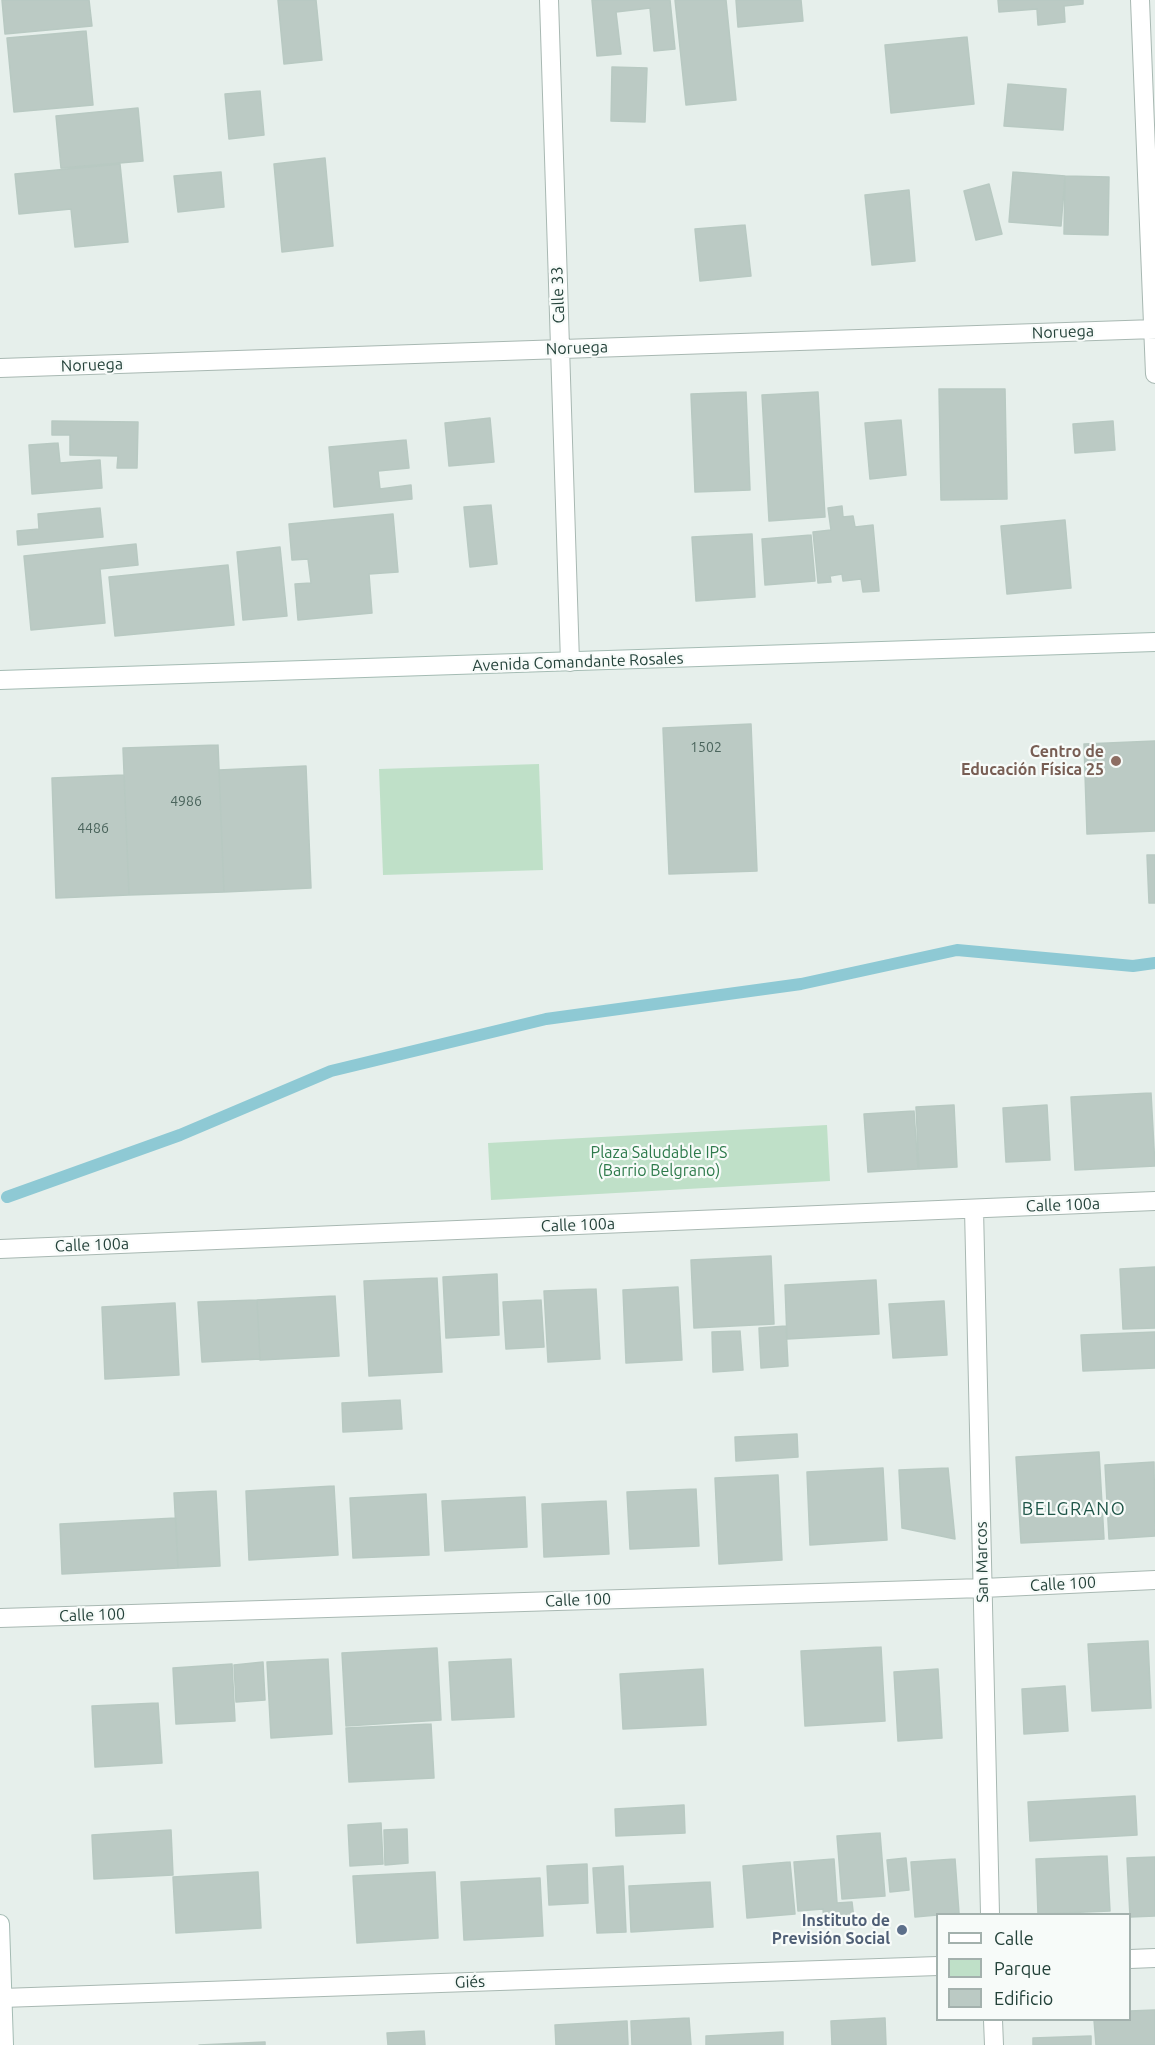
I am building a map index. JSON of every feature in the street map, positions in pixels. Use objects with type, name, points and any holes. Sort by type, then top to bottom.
[{"type":"street","name":"Calle 33","points":[[549,0],[570,662]]},
{"type":"street","points":[[1140,0],[1155,374]]},
{"type":"street","name":"Noruega","points":[[0,368],[1154,329]]},
{"type":"street","name":"Avenida Comandante Rosales","points":[[0,680],[1155,642]]},
{"type":"street","name":"Calle 100a","points":[[0,1249],[1155,1201]]},
{"type":"street","name":"San Marcos","points":[[974,1209],[990,1913]]},
{"type":"street","name":"Calle 100","points":[[0,1618],[983,1588],[1155,1580]]},
{"type":"street","points":[[0,1924],[4,2045]]},
{"type":"street","points":[[1131,1959],[1155,1958]]},
{"type":"street","name":"Giés","points":[[2,1998],[936,1966]]},
{"type":"street","points":[[993,2021],[994,2045]]},
{"type":"green space","points":[[539,764],[543,870],[383,875],[379,769]]},
{"type":"green space","name":"Plaza Saludable IPS (Barrio Belgrano)","points":[[827,1125],[830,1181],[491,1200],[488,1143]]},
{"type":"building","points":[[2,0],[89,0],[92,26],[5,34]]},
{"type":"building","points":[[278,0],[316,0],[322,60],[284,64]]},
{"type":"building","points":[[592,0],[670,0],[675,49],[654,51],[650,8],[616,12],[621,54],[597,56]]},
{"type":"building","points":[[675,0],[726,0],[736,100],[686,105]]},
{"type":"building","points":[[736,0],[801,0],[803,21],[738,27]]},
{"type":"building","points":[[998,0],[1083,0],[1083,4],[1064,6],[1065,22],[1038,25],[1037,9],[999,12]]},
{"type":"building","points":[[86,31],[93,105],[14,112],[7,38]]},
{"type":"building","points":[[967,37],[974,104],[891,113],[885,45]]},
{"type":"building","points":[[612,67],[647,68],[645,122],[611,121]]},
{"type":"building","points":[[1008,84],[1066,89],[1063,130],[1004,126]]},
{"type":"building","points":[[260,91],[264,135],[229,139],[225,94]]},
{"type":"building","points":[[138,108],[143,161],[61,168],[56,116]]},
{"type":"building","points":[[325,158],[333,246],[282,252],[274,164]]},
{"type":"building","points":[[120,164],[128,242],[75,247],[71,209],[19,214],[15,174]]},
{"type":"building","points":[[221,172],[224,207],[178,212],[174,176]]},
{"type":"building","points":[[1013,172],[1065,176],[1061,226],[1009,222]]},
{"type":"building","points":[[1065,176],[1109,177],[1108,235],[1064,234]]},
{"type":"building","points":[[989,184],[1002,234],[976,240],[964,191]]},
{"type":"building","points":[[909,190],[915,261],[872,265],[865,195]]},
{"type":"building","points":[[745,225],[751,276],[700,281],[695,229]]},
{"type":"building","points":[[939,389],[1005,389],[1007,499],[941,500]]},
{"type":"building","points":[[746,392],[750,490],[695,492],[691,394]]},
{"type":"building","points":[[818,392],[825,517],[769,521],[762,395]]},
{"type":"building","points":[[490,418],[494,462],[449,466],[445,423]]},
{"type":"building","points":[[901,420],[906,475],[870,479],[865,423]]},
{"type":"building","points":[[52,421],[138,422],[137,468],[117,468],[118,456],[70,455],[70,435],[52,435]]},
{"type":"building","points":[[1113,421],[1115,450],[1075,453],[1073,424]]},
{"type":"building","points":[[406,440],[409,468],[378,471],[380,489],[411,485],[412,499],[334,507],[329,447]]},
{"type":"building","points":[[58,443],[60,463],[100,460],[102,488],[32,494],[29,445]]},
{"type":"building","points":[[491,505],[497,564],[470,567],[464,507]]},
{"type":"building","points":[[842,506],[843,517],[853,516],[855,527],[873,525],[879,591],[863,592],[861,579],[843,581],[842,574],[830,576],[831,582],[818,583],[813,532],[831,530],[828,508]]},
{"type":"building","points":[[100,508],[103,537],[18,545],[17,531],[39,529],[38,514]]},
{"type":"building","points":[[393,514],[398,572],[369,574],[372,613],[298,620],[295,584],[311,583],[308,559],[292,560],[289,524]]},
{"type":"building","points":[[1065,520],[1071,588],[1007,594],[1001,526]]},
{"type":"building","points":[[752,534],[755,597],[696,601],[692,537]]},
{"type":"building","points":[[811,535],[815,581],[765,585],[762,539]]},
{"type":"building","points":[[136,544],[138,565],[100,569],[105,623],[31,630],[24,556]]},
{"type":"building","points":[[280,547],[287,616],[243,620],[237,552]]},
{"type":"building","points":[[228,565],[234,625],[115,636],[109,577]]},
{"type":"building","points":[[751,724],[757,871],[669,874],[663,728]]},
{"type":"building","points":[[1155,741],[1155,831],[1087,834],[1084,744]]},
{"type":"building","points":[[218,745],[224,892],[129,895],[123,748]]},
{"type":"building","points":[[306,766],[311,888],[224,892],[219,770]]},
{"type":"building","points":[[124,775],[129,895],[56,898],[52,778]]},
{"type":"building","points":[[1147,855],[1155,855],[1155,903],[1149,903]]},
{"type":"building","points":[[1151,1093],[1155,1166],[1075,1170],[1071,1097]]},
{"type":"building","points":[[954,1105],[957,1167],[919,1169],[916,1107]]},
{"type":"building","points":[[1047,1105],[1050,1160],[1006,1162],[1003,1108]]},
{"type":"building","points":[[914,1111],[918,1169],[868,1172],[864,1114]]},
{"type":"building","points":[[771,1256],[774,1324],[694,1328],[691,1260]]},
{"type":"building","points":[[1155,1267],[1155,1328],[1123,1329],[1120,1269]]},
{"type":"building","points":[[497,1274],[499,1335],[446,1338],[443,1277]]},
{"type":"building","points":[[437,1278],[442,1372],[369,1376],[364,1281]]},
{"type":"building","points":[[876,1280],[879,1334],[787,1339],[785,1285]]},
{"type":"building","points":[[678,1287],[682,1360],[626,1363],[623,1290]]},
{"type":"building","points":[[596,1289],[600,1359],[548,1362],[544,1291]]},
{"type":"building","points":[[335,1296],[339,1356],[260,1360],[257,1300]]},
{"type":"building","points":[[257,1300],[260,1359],[202,1362],[198,1302]]},
{"type":"building","points":[[541,1300],[544,1347],[506,1349],[503,1302]]},
{"type":"building","points":[[944,1301],[947,1355],[893,1358],[889,1304]]},
{"type":"building","points":[[175,1303],[179,1375],[105,1379],[102,1307]]},
{"type":"building","points":[[786,1326],[788,1366],[761,1368],[759,1328]]},
{"type":"building","points":[[740,1331],[743,1370],[713,1372],[712,1332]]},
{"type":"building","points":[[1155,1332],[1155,1368],[1083,1371],[1081,1335]]},
{"type":"building","points":[[400,1400],[402,1429],[343,1432],[342,1403]]},
{"type":"building","points":[[797,1434],[798,1457],[736,1461],[735,1437]]},
{"type":"building","points":[[1099,1452],[1104,1539],[1021,1543],[1016,1457]]},
{"type":"building","points":[[1154,1462],[1155,1536],[1109,1539],[1105,1465]]},
{"type":"building","points":[[883,1468],[887,1540],[810,1545],[807,1472]]},
{"type":"building","points":[[948,1468],[955,1539],[902,1528],[899,1470]]},
{"type":"building","points":[[778,1475],[782,1560],[719,1564],[715,1478]]},
{"type":"building","points":[[334,1486],[338,1555],[249,1560],[246,1491]]},
{"type":"building","points":[[696,1489],[699,1546],[630,1549],[627,1492]]},
{"type":"building","points":[[216,1491],[220,1566],[178,1568],[174,1493]]},
{"type":"building","points":[[426,1494],[429,1555],[353,1558],[350,1498]]},
{"type":"building","points":[[525,1497],[527,1547],[445,1551],[442,1501]]},
{"type":"building","points":[[606,1501],[609,1554],[544,1557],[542,1504]]},
{"type":"building","points":[[176,1518],[178,1568],[62,1574],[60,1524]]},
{"type":"building","points":[[1148,1641],[1151,1708],[1092,1711],[1088,1644]]},
{"type":"building","points":[[881,1647],[885,1721],[805,1726],[801,1651]]},
{"type":"building","points":[[437,1648],[441,1720],[346,1726],[342,1653]]},
{"type":"building","points":[[328,1659],[332,1734],[271,1738],[267,1662]]},
{"type":"building","points":[[511,1659],[514,1717],[452,1720],[449,1662]]},
{"type":"building","points":[[263,1662],[265,1700],[236,1702],[234,1665]]},
{"type":"building","points":[[232,1664],[235,1721],[176,1724],[173,1668]]},
{"type":"building","points":[[703,1669],[706,1725],[623,1729],[620,1674]]},
{"type":"building","points":[[938,1669],[942,1738],[898,1741],[894,1672]]},
{"type":"building","points":[[1065,1686],[1068,1731],[1024,1734],[1022,1689]]},
{"type":"building","points":[[158,1703],[162,1763],[95,1767],[92,1706]]},
{"type":"building","points":[[431,1724],[434,1778],[349,1782],[346,1728]]},
{"type":"building","points":[[1135,1796],[1137,1835],[1030,1841],[1028,1802]]},
{"type":"building","points":[[684,1805],[685,1833],[616,1836],[615,1809]]},
{"type":"building","points":[[381,1823],[383,1864],[350,1866],[348,1825]]},
{"type":"building","points":[[407,1829],[408,1863],[385,1865],[384,1830]]},
{"type":"building","points":[[171,1830],[173,1875],[94,1879],[92,1835]]},
{"type":"building","points":[[880,1833],[885,1896],[842,1899],[837,1836]]},
{"type":"building","points":[[1107,1856],[1110,1911],[1038,1913],[1036,1859]]},
{"type":"building","points":[[1155,1857],[1155,1916],[1131,1917],[1127,1858]]},
{"type":"building","points":[[906,1858],[909,1890],[890,1892],[887,1860]]},
{"type":"building","points":[[834,1859],[837,1903],[852,1902],[854,1919],[824,1921],[823,1909],[798,1911],[794,1862]]},
{"type":"building","points":[[955,1859],[959,1913],[936,1913],[936,1915],[915,1917],[911,1862]]},
{"type":"building","points":[[790,1862],[795,1914],[747,1918],[743,1866]]},
{"type":"building","points":[[587,1864],[588,1903],[549,1905],[547,1866]]},
{"type":"building","points":[[623,1866],[626,1932],[597,1933],[593,1868]]},
{"type":"building","points":[[258,1872],[261,1928],[176,1933],[173,1877]]},
{"type":"building","points":[[435,1872],[438,1938],[357,1943],[353,1876]]},
{"type":"building","points":[[540,1878],[543,1936],[464,1940],[461,1882]]},
{"type":"building","points":[[710,1882],[713,1927],[631,1932],[629,1886]]},
{"type":"building","points":[[1155,2010],[1155,2045],[1096,2045],[1094,2021],[1131,2021],[1131,2011]]},
{"type":"building","points":[[689,2018],[691,2045],[632,2045],[631,2021]]},
{"type":"building","points":[[885,2018],[886,2045],[832,2045],[831,2021]]},
{"type":"building","points":[[627,2021],[628,2045],[556,2045],[555,2025]]},
{"type":"building","points":[[424,2031],[425,2045],[388,2045],[387,2033]]},
{"type":"building","points":[[783,2032],[783,2045],[706,2045],[706,2036]]},
{"type":"building","points":[[1091,2036],[1091,2045],[1033,2045],[1033,2038]]},
{"type":"building","points":[[265,2042],[265,2045],[199,2045]]},
{"type":"waterway","points":[[7,1197],[180,1135],[331,1071],[546,1019],[801,984],[957,950],[1133,966],[1155,963]]},
{"type":"place","name":"Centro de Educación Física 25","points":[[1116,761]]},
{"type":"place","name":"Instituto de Previsión Social","points":[[902,1930]]},
{"type":"district","name":"BELGRANO","points":[[1074,1509]]}]
